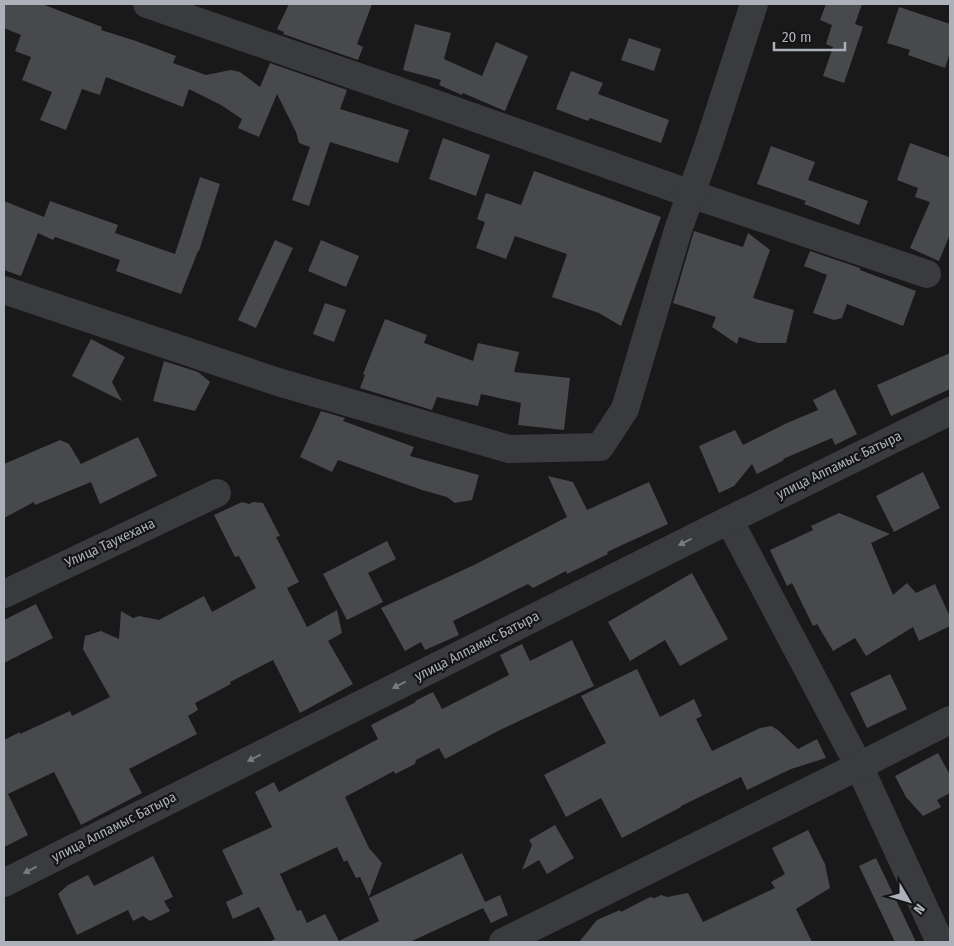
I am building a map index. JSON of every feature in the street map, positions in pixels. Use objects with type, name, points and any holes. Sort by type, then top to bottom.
[{"type":"street","points":[[148,4],[926,274]]},
{"type":"street","points":[[4,290],[278,382],[508,449],[600,447],[625,409],[678,230],[708,146],[754,4]]},
{"type":"street","name":"улица Алпамыс Батыра","points":[[4,883],[950,411]]},
{"type":"street","name":"Улица Таукехана","points":[[4,594],[217,493]]},
{"type":"street","points":[[729,520],[859,766],[940,942]]},
{"type":"street","points":[[503,942],[950,720]]},
{"type":"building","points":[[4,4],[42,4],[102,27],[101,30],[176,56],[173,63],[206,75],[231,70],[240,72],[260,87],[270,63],[347,90],[340,109],[409,130],[398,163],[330,142],[309,206],[292,200],[310,147],[299,143],[296,132],[277,94],[259,137],[238,128],[242,119],[221,105],[189,89],[183,107],[106,77],[100,95],[82,89],[66,130],[40,120],[52,92],[22,80],[31,57],[15,51],[21,35],[4,28]]},
{"type":"building","points":[[289,4],[372,4],[357,44],[363,47],[358,60],[283,34],[284,32],[277,29]]},
{"type":"building","points":[[826,4],[862,4],[855,24],[863,27],[844,83],[823,76],[833,47],[826,44],[832,25],[820,20]]},
{"type":"building","points":[[899,7],[950,24],[950,52],[945,68],[908,55],[910,50],[887,43]]},
{"type":"building","points":[[415,24],[451,33],[444,59],[482,76],[496,42],[528,56],[505,111],[439,85],[441,80],[403,70]]},
{"type":"building","points":[[629,38],[661,49],[654,71],[621,60]]},
{"type":"building","points":[[571,71],[603,83],[598,94],[669,120],[661,143],[590,118],[588,121],[556,109]]},
{"type":"building","points":[[443,138],[490,155],[476,196],[429,179]]},
{"type":"building","points":[[910,143],[949,157],[950,155],[950,234],[939,261],[910,248],[930,202],[915,197],[918,188],[897,180]]},
{"type":"building","points":[[771,146],[815,162],[808,180],[868,201],[859,225],[804,204],[806,201],[757,184]]},
{"type":"building","points":[[534,171],[661,217],[621,326],[599,313],[552,297],[567,254],[515,236],[506,259],[476,248],[485,222],[477,219],[486,193],[521,205]]},
{"type":"building","points":[[200,177],[220,184],[199,251],[181,294],[116,271],[120,260],[55,237],[53,240],[38,233],[21,276],[4,270],[4,201],[44,217],[50,201],[118,225],[115,233],[175,254]]},
{"type":"building","points":[[694,231],[743,247],[748,233],[770,250],[753,298],[794,310],[786,343],[758,343],[739,337],[737,344],[712,327],[716,317],[673,303]]},
{"type":"building","points":[[275,240],[293,248],[256,328],[238,320]]},
{"type":"building","points":[[321,240],[359,256],[346,287],[308,271]]},
{"type":"building","points":[[810,251],[860,268],[860,270],[916,291],[903,326],[847,304],[842,318],[834,320],[813,313],[827,275],[804,266]]},
{"type":"building","points":[[325,303],[346,310],[334,342],[313,334]]},
{"type":"building","points":[[385,319],[427,335],[424,343],[473,361],[478,343],[519,352],[514,372],[570,378],[564,430],[518,425],[521,403],[481,394],[478,406],[437,397],[432,410],[360,388],[365,375],[363,374]]},
{"type":"building","points":[[91,339],[125,357],[112,382],[122,401],[72,376]]},
{"type":"building","points":[[950,353],[950,389],[891,416],[877,385]]},
{"type":"building","points":[[164,361],[198,372],[210,382],[195,411],[153,401]]},
{"type":"building","points":[[835,389],[857,434],[835,445],[832,438],[783,459],[757,474],[752,464],[734,486],[719,493],[699,446],[735,430],[743,445],[818,410],[813,400]]},
{"type":"building","points":[[321,411],[345,418],[343,421],[414,447],[410,456],[479,475],[472,500],[455,503],[447,497],[338,460],[332,472],[300,457]]},
{"type":"building","points":[[138,437],[157,476],[100,504],[91,482],[35,505],[34,502],[4,518],[4,464],[60,440],[69,444],[81,464]]},
{"type":"building","points":[[923,472],[940,508],[894,532],[876,496]]},
{"type":"building","points":[[548,476],[573,482],[587,510],[649,482],[668,524],[607,552],[608,554],[567,574],[566,571],[533,588],[528,584],[453,621],[459,635],[425,650],[421,642],[405,651],[381,608],[474,565],[567,517]]},
{"type":"building","points":[[242,502],[249,504],[253,502],[263,503],[280,536],[276,537],[299,582],[287,588],[307,627],[337,610],[342,633],[328,641],[353,684],[300,713],[273,660],[195,703],[198,710],[188,716],[197,734],[129,769],[142,793],[81,825],[54,772],[8,794],[28,835],[4,847],[4,740],[70,711],[72,716],[110,697],[83,649],[85,636],[101,631],[119,639],[121,611],[133,618],[139,616],[159,620],[204,596],[212,612],[256,588],[239,556],[235,557],[214,515]]},
{"type":"building","points":[[839,513],[890,534],[871,543],[893,595],[907,583],[916,593],[935,584],[950,617],[950,626],[919,641],[913,627],[866,656],[855,638],[833,651],[817,624],[813,626],[792,583],[787,586],[770,550],[813,530],[811,526]]},
{"type":"building","points":[[387,541],[396,559],[368,573],[383,602],[347,620],[323,574]]},
{"type":"building","points":[[692,573],[728,639],[680,666],[665,640],[630,661],[608,622]]},
{"type":"building","points":[[36,604],[53,638],[4,663],[4,620]]},
{"type":"building","points":[[572,640],[594,686],[500,730],[445,759],[439,748],[416,760],[415,764],[395,774],[394,771],[345,797],[369,848],[382,863],[369,897],[360,877],[356,878],[347,860],[344,862],[337,847],[280,874],[297,911],[301,910],[307,923],[325,914],[339,941],[379,921],[369,898],[462,853],[485,902],[500,895],[508,915],[491,923],[483,908],[410,942],[269,942],[275,939],[259,907],[233,919],[226,902],[243,894],[222,850],[272,827],[255,792],[274,782],[279,792],[378,739],[371,725],[433,692],[442,709],[509,675],[500,655],[522,644],[530,661]]},
{"type":"building","points":[[637,669],[660,717],[694,699],[702,716],[696,719],[712,751],[760,728],[771,726],[798,749],[817,739],[826,758],[791,769],[747,790],[741,777],[681,806],[622,838],[601,798],[566,817],[544,775],[606,743],[581,696]]},
{"type":"building","points":[[890,674],[907,709],[867,728],[850,693]]},
{"type":"building","points":[[938,753],[950,775],[950,793],[937,800],[941,807],[923,816],[906,797],[895,776]]},
{"type":"building","points":[[555,825],[574,858],[547,874],[539,860],[522,870],[532,845],[529,840]]},
{"type":"building","points":[[808,830],[825,864],[830,888],[796,909],[812,942],[579,942],[597,920],[620,910],[621,912],[650,897],[655,898],[661,895],[667,897],[688,893],[703,922],[775,888],[771,882],[785,874],[772,848]]},
{"type":"building","points":[[153,856],[173,897],[164,901],[170,911],[150,921],[143,916],[133,921],[128,910],[77,935],[58,894],[68,885],[88,875],[94,886]]},
{"type":"building","points":[[876,858],[916,942],[895,942],[859,866]]}]
